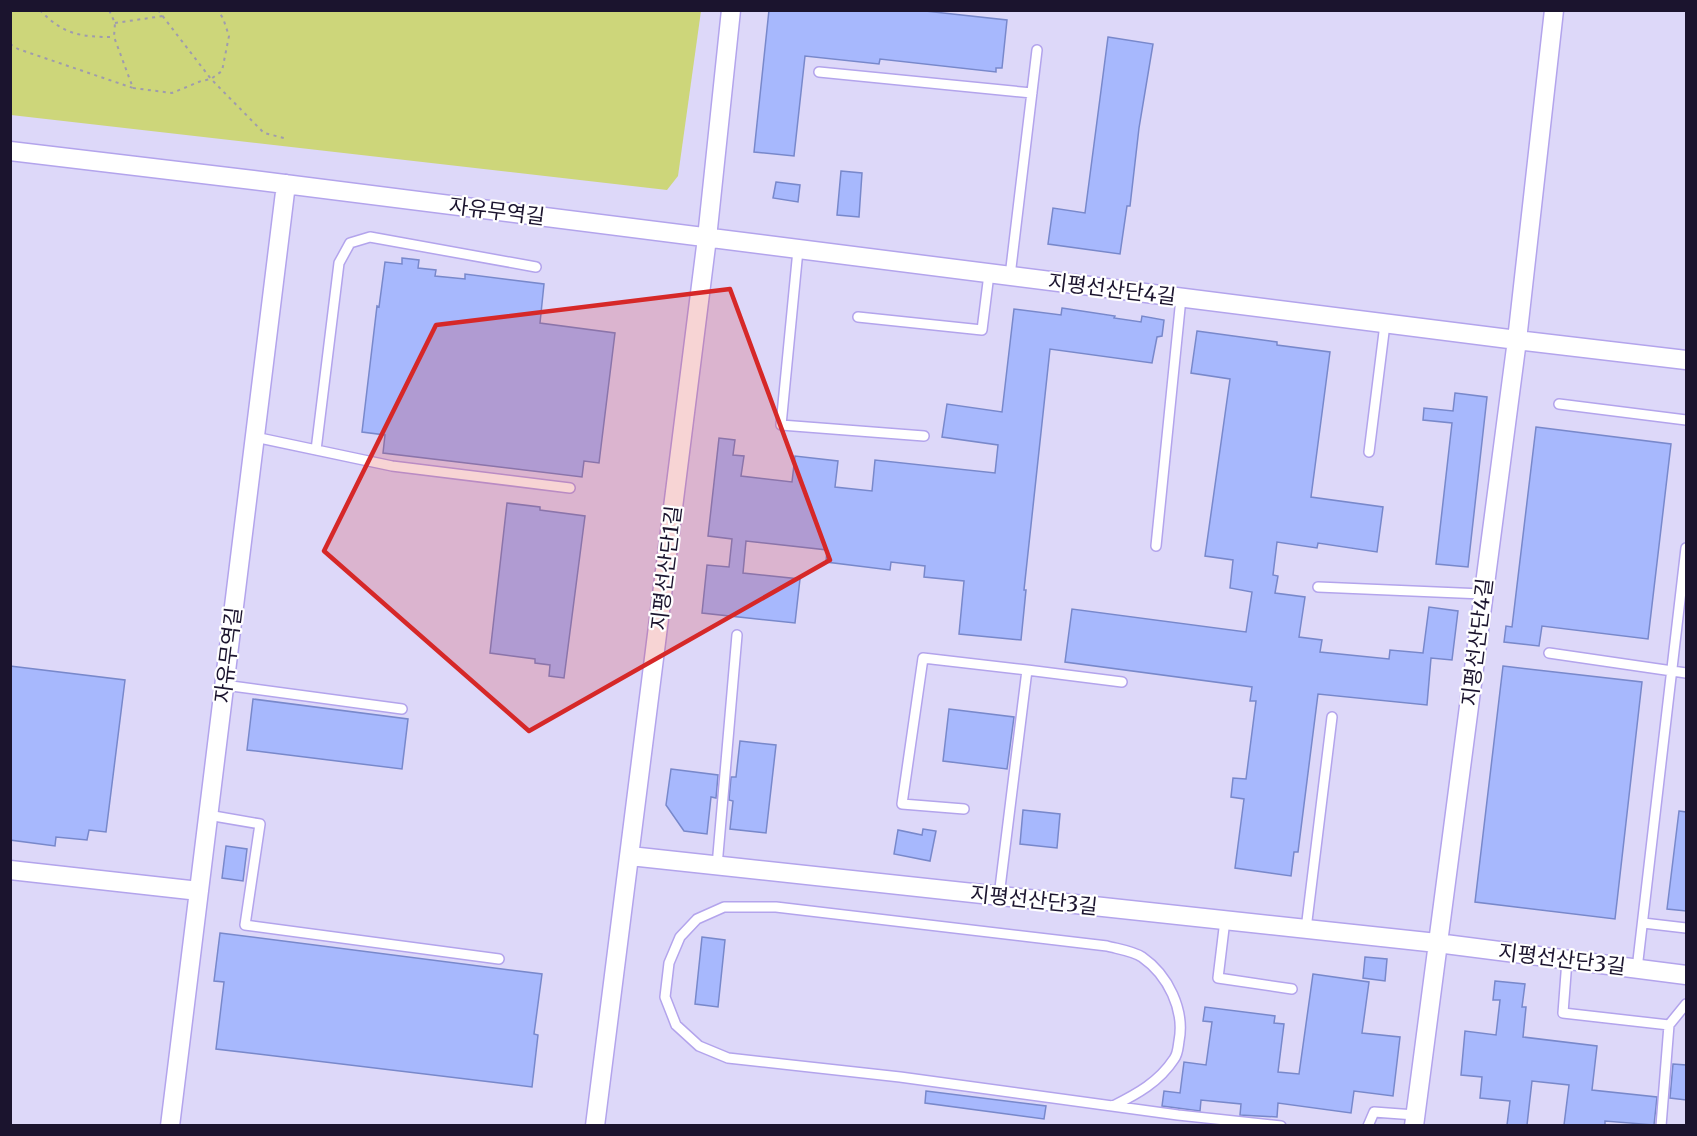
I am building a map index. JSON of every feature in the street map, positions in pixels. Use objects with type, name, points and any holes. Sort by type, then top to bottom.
[{"type":"street","name":"지평선산단1길","points":[[595,1125],[707,238],[731,10]]},
{"type":"street","points":[[1517,340],[1554,10]]},
{"type":"street","name":"자유무역길","points":[[10,151],[707,238]]},
{"type":"street","name":"자유무역길","points":[[170,1125],[286,184]]},
{"type":"street","name":"지평선산단4길","points":[[707,238],[1686,360]]},
{"type":"street","name":"지평선산단4길","points":[[1437,943],[1517,340]]},
{"type":"street","name":"지평선산단3길","points":[[630,856],[1437,943],[1686,975]]},
{"type":"street","points":[[10,870],[199,891]]},
{"type":"street","points":[[1415,1120],[1437,943]]},
{"type":"lane","points":[[1010,276],[1037,50]]},
{"type":"lane","points":[[819,72],[1032,93]]},
{"type":"lane","points":[[316,450],[339,263],[350,243],[370,237],[536,267]]},
{"type":"lane","points":[[798,249],[781,425],[924,436]]},
{"type":"lane","points":[[858,317],[982,330],[989,274]]},
{"type":"lane","points":[[1156,546],[1181,298]]},
{"type":"lane","points":[[1369,452],[1385,324]]},
{"type":"lane","points":[[1559,404],[1686,420]]},
{"type":"lane","points":[[255,437],[392,466],[570,488]]},
{"type":"lane","points":[[1637,969],[1686,548]]},
{"type":"lane","points":[[1318,587],[1483,594]]},
{"type":"lane","points":[[717,866],[737,635]]},
{"type":"lane","points":[[1549,653],[1686,672]]},
{"type":"lane","points":[[964,809],[902,804],[923,658],[1122,682]]},
{"type":"lane","points":[[999,896],[1028,670]]},
{"type":"lane","points":[[224,685],[402,709]]},
{"type":"lane","points":[[1306,929],[1332,717]]},
{"type":"lane","points":[[208,815],[260,824],[245,925],[499,959]]},
{"type":"lane","points":[[1113,1106],[1149,1087],[1163,1073],[1176,1057],[1180,1036],[1179,1015],[1173,993],[1162,975],[1141,956],[1107,946],[776,907],[724,907],[697,919],[680,937],[669,963],[665,997],[676,1025],[699,1046],[728,1058],[900,1077],[1178,1115],[1281,1125]]},
{"type":"lane","points":[[1226,920],[1218,978],[1292,989]]},
{"type":"lane","points":[[1643,923],[1686,928]]},
{"type":"lane","points":[[1567,960],[1563,1013],[1670,1025]]},
{"type":"lane","points":[[1661,1125],[1670,1025],[1686,1004]]},
{"type":"lane","points":[[1368,1125],[1374,1112],[1415,1120]]},
{"type":"path","points":[[40,10],[70,33],[114,37]]},
{"type":"path","points":[[109,10],[115,23],[114,37],[133,88]]},
{"type":"path","points":[[158,10],[211,80],[264,133],[288,139]]},
{"type":"path","points":[[10,44],[18,49],[133,88],[172,93],[201,81],[211,80],[222,71],[229,36],[223,18],[217,10]]},
{"type":"path","points":[[115,23],[163,16]]},
{"type":"highlighted area","points":[[730,289],[830,560],[529,731],[324,551],[436,325]]},
{"type":"shaded area","points":[[11,11],[1686,11],[1686,1125],[11,1125]]},
{"type":"green space","points":[[11,10],[701,11],[678,176],[667,190],[11,115]]},
{"type":"building","points":[[769,10],[916,10],[1007,20],[1002,68],[996,68],[996,72],[880,59],[879,64],[805,56],[794,156],[754,152]]},
{"type":"building","points":[[1108,37],[1153,44],[1139,128],[1130,206],[1127,206],[1120,254],[1048,244],[1053,208],[1085,213]]},
{"type":"building","points":[[841,171],[862,173],[859,217],[837,215]]},
{"type":"building","points":[[776,182],[800,185],[798,202],[773,198]]},
{"type":"building","points":[[402,258],[419,260],[418,268],[436,270],[435,276],[465,279],[465,274],[544,284],[540,323],[615,333],[599,463],[584,461],[582,477],[383,453],[385,435],[362,432],[377,306],[379,307],[385,262],[402,264]]},
{"type":"building","points":[[1062,308],[1141,322],[1142,316],[1164,320],[1162,336],[1157,337],[1152,363],[1050,349],[1024,590],[1026,590],[1021,640],[959,634],[964,581],[924,577],[925,566],[891,562],[890,570],[826,562],[827,550],[746,541],[743,573],[800,579],[795,623],[702,613],[707,565],[729,567],[732,539],[708,536],[719,438],[735,440],[733,455],[744,456],[741,476],[792,482],[795,456],[838,461],[835,487],[872,491],[875,460],[995,473],[998,445],[942,437],[947,404],[1002,412],[1014,309],[1061,315]]},
{"type":"building","points":[[1197,331],[1330,352],[1311,497],[1383,507],[1377,552],[1318,543],[1317,548],[1277,542],[1273,575],[1278,576],[1275,593],[1305,597],[1299,637],[1322,640],[1320,652],[1389,659],[1390,650],[1423,653],[1429,607],[1458,611],[1452,660],[1431,658],[1427,705],[1318,694],[1298,852],[1294,852],[1291,876],[1235,868],[1244,799],[1231,797],[1233,778],[1246,779],[1256,701],[1250,701],[1252,687],[1065,662],[1072,609],[1246,632],[1252,592],[1230,588],[1233,560],[1205,556],[1230,379],[1191,373]]},
{"type":"building","points":[[1455,393],[1487,397],[1468,567],[1436,564],[1452,423],[1423,420],[1424,408],[1453,411]]},
{"type":"building","points":[[1536,427],[1671,444],[1648,639],[1542,626],[1539,646],[1504,642],[1506,626],[1512,627]]},
{"type":"building","points":[[507,503],[585,516],[564,678],[549,676],[550,665],[535,663],[535,659],[490,653]]},
{"type":"building","points":[[10,666],[125,680],[106,832],[89,830],[87,840],[56,837],[55,846],[10,840]]},
{"type":"building","points":[[1503,666],[1642,682],[1615,919],[1475,902]]},
{"type":"building","points":[[253,699],[408,719],[402,769],[247,750]]},
{"type":"building","points":[[949,709],[1014,717],[1007,769],[943,761]]},
{"type":"building","points":[[740,741],[776,745],[766,833],[730,829],[733,801],[729,800],[731,777],[736,777]]},
{"type":"building","points":[[671,769],[718,775],[716,798],[711,797],[707,834],[684,831],[666,805]]},
{"type":"building","points":[[1023,810],[1060,814],[1057,848],[1020,844]]},
{"type":"building","points":[[1679,811],[1686,812],[1686,911],[1667,909]]},
{"type":"building","points":[[923,829],[936,831],[930,861],[894,854],[898,830],[922,835]]},
{"type":"building","points":[[226,846],[247,849],[243,881],[222,878]]},
{"type":"building","points":[[220,933],[542,974],[534,1034],[538,1035],[532,1087],[216,1049],[224,982],[214,981]]},
{"type":"building","points":[[702,937],[725,940],[718,1007],[695,1004]]},
{"type":"building","points":[[1365,957],[1387,959],[1385,981],[1363,978]]},
{"type":"building","points":[[1313,974],[1369,982],[1362,1033],[1400,1037],[1393,1096],[1354,1091],[1351,1113],[1278,1103],[1277,1117],[1240,1115],[1241,1104],[1201,1100],[1200,1111],[1162,1106],[1164,1091],[1180,1093],[1184,1062],[1206,1065],[1212,1022],[1203,1021],[1205,1007],[1275,1016],[1274,1023],[1284,1024],[1278,1072],[1299,1074]]},
{"type":"building","points":[[1495,981],[1525,984],[1522,1007],[1526,1007],[1523,1037],[1597,1046],[1592,1090],[1657,1097],[1654,1125],[1605,1121],[1605,1125],[1564,1125],[1569,1085],[1532,1081],[1527,1125],[1507,1125],[1510,1101],[1480,1098],[1482,1077],[1461,1075],[1465,1031],[1496,1035],[1500,1000],[1493,1000]]},
{"type":"building","points":[[1673,1064],[1686,1065],[1686,1100],[1670,1098]]},
{"type":"building","points":[[926,1091],[1046,1106],[1044,1119],[925,1103]]}]
